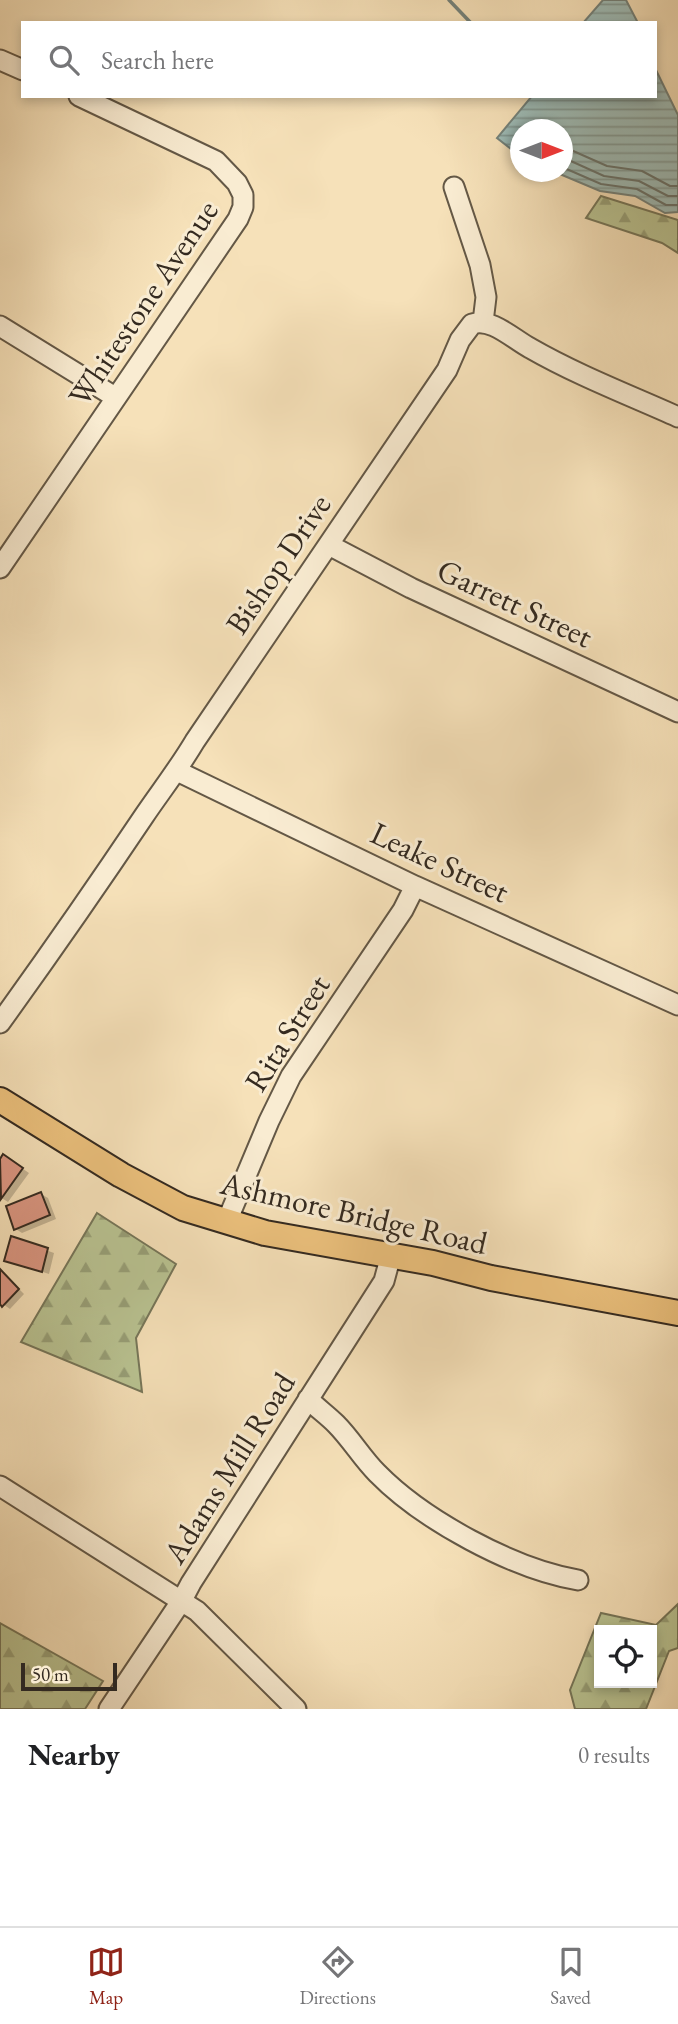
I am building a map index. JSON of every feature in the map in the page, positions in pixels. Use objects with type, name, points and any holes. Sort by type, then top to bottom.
[{"type":"main road","name":"Ashmore Bridge Road","points":[[0,1100],[153,1194],[183,1208],[265,1233],[433,1263],[491,1278],[678,1313]]},
{"type":"street","points":[[0,60],[21,69]]},
{"type":"street","name":"Whitestone Avenue","points":[[0,568],[238,219],[243,207],[243,195],[237,183],[216,161],[83,98]]},
{"type":"street","points":[[454,187],[480,265],[486,297],[483,322],[532,350],[678,417]]},
{"type":"street","name":"Bishop Drive","points":[[0,1023],[177,771],[344,519],[447,370],[463,334],[472,324],[483,322]]},
{"type":"street","points":[[0,326],[115,397]]},
{"type":"street","name":"Garrett Street","points":[[329,545],[401,583],[678,712]]},
{"type":"street","name":"Leake Street","points":[[177,771],[415,886],[678,1005]]},
{"type":"street","name":"Rita Street","points":[[227,1220],[291,1076],[403,909],[415,886]]},
{"type":"street","name":"Adams Mill Road","points":[[110,1709],[384,1281],[391,1255]]},
{"type":"street","points":[[308,1399],[335,1424],[377,1473],[427,1514],[470,1539],[534,1569],[578,1580]]},
{"type":"street","points":[[0,1486],[197,1611],[296,1709]]},
{"type":"green space","points":[[601,196],[678,220],[678,253],[662,243],[586,218]]},
{"type":"green space","points":[[97,1213],[176,1264],[136,1338],[142,1392],[21,1342]]},
{"type":"green space","points":[[678,1604],[678,1648],[669,1651],[657,1681],[656,1625]]},
{"type":"green space","points":[[601,1613],[656,1625],[596,1625]]},
{"type":"green space","points":[[0,1623],[103,1681],[85,1709],[0,1709]]},
{"type":"green space","points":[[594,1630],[594,1688],[654,1688],[646,1709],[575,1709],[570,1690]]},
{"type":"water","points":[[603,0],[626,0],[637,21],[585,21]]},
{"type":"water","points":[[657,72],[678,115],[678,212],[665,213],[635,196],[600,191],[573,180],[573,119],[513,119],[530,98],[657,98]]},
{"type":"water","points":[[510,122],[510,148],[497,138]]},
{"type":"building","points":[[3,1154],[23,1168],[1,1199],[0,1159]]},
{"type":"building","points":[[41,1192],[50,1215],[14,1230],[6,1206]]},
{"type":"building","points":[[11,1236],[48,1248],[42,1272],[4,1261]]},
{"type":"building","points":[[0,1269],[19,1289],[2,1307],[0,1304]]},
{"type":"waterway","points":[[449,0],[469,21]]}]
